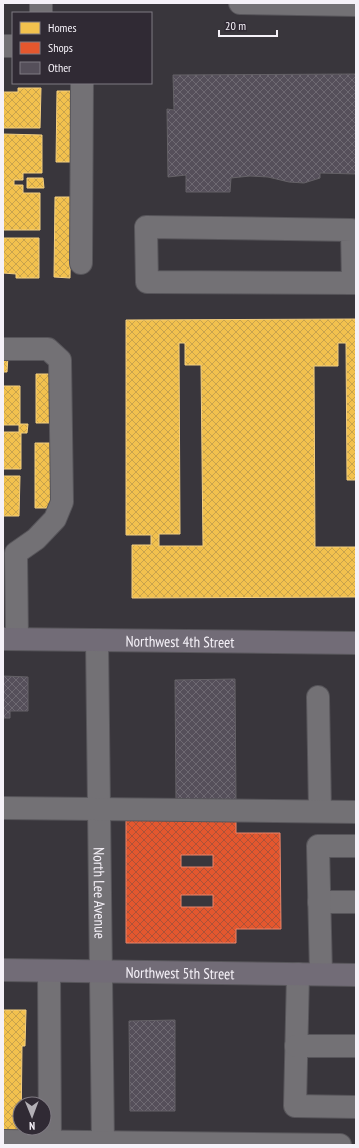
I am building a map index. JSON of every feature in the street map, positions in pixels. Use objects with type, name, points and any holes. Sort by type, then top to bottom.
[{"type":"main road","name":"Northwest 4th Street","points":[[10,639],[356,643]]},
{"type":"main road","name":"Northwest 5th Street","points":[[3,970],[356,975]]},
{"type":"street","points":[[240,3],[356,6]]},
{"type":"street","points":[[81,264],[82,84]]},
{"type":"street","points":[[146,227],[352,230],[354,283],[147,282],[146,227]]},
{"type":"street","points":[[3,349],[48,349],[60,360],[62,502],[55,519],[36,539],[10,554],[10,639]]},
{"type":"street","name":"North Lee Avenue","points":[[97,640],[103,1144]]},
{"type":"street","points":[[318,697],[320,811]]},
{"type":"street","points":[[3,808],[356,812]]},
{"type":"street","points":[[321,974],[318,846],[356,846]]},
{"type":"street","points":[[319,902],[356,902]]},
{"type":"street","points":[[49,971],[50,1142]]},
{"type":"street","points":[[298,974],[295,1106],[356,1107]]},
{"type":"street","points":[[296,1046],[356,1046]]},
{"type":"street","points":[[3,1141],[103,1144],[340,1145]]},
{"type":"building: Homes","points":[[18,88],[41,88],[40,128],[3,128],[3,92],[18,92]]},
{"type":"building: Homes","points":[[57,91],[72,91],[72,162],[56,162]]},
{"type":"building: Homes","points":[[3,134],[42,135],[42,173],[23,173],[23,180],[14,180],[14,185],[23,185],[23,193],[40,193],[40,230],[3,230]]},
{"type":"building: Homes","points":[[27,178],[43,178],[44,188],[27,188]]},
{"type":"building: Homes","points":[[55,197],[71,197],[70,278],[54,277]]},
{"type":"building: Homes","points":[[3,238],[39,238],[39,278],[16,278],[16,274],[3,273]]},
{"type":"building: Homes","points":[[356,319],[356,480],[347,480],[346,343],[338,343],[338,366],[314,366],[315,547],[356,547],[356,597],[132,598],[132,545],[151,545],[151,535],[126,535],[126,320]],"holes":[[[179,343],[185,343],[185,365],[201,365],[203,546],[159,546],[159,534],[180,534]]]},
{"type":"building: Homes","points":[[3,356],[8,356],[7,372],[3,372]]},
{"type":"building: Homes","points":[[36,374],[53,374],[52,423],[36,423]]},
{"type":"building: Homes","points":[[3,386],[20,386],[20,424],[28,424],[27,433],[21,433],[21,469],[3,469],[3,432],[19,432],[19,425],[3,425]]},
{"type":"building: Homes","points":[[35,443],[52,443],[51,508],[35,508]]},
{"type":"building: Homes","points":[[3,476],[20,476],[19,516],[3,516]]},
{"type":"building: Homes","points":[[3,1010],[26,1010],[25,1046],[22,1046],[21,1096],[12,1096],[12,1131],[3,1131]]},
{"type":"building: Shops","points":[[126,819],[236,819],[236,833],[280,833],[281,929],[236,929],[236,943],[126,943]],"holes":[[[181,855],[213,855],[213,867],[181,867]],[[181,895],[213,895],[213,907],[181,907]]]},
{"type":"building: Other","points":[[356,74],[356,174],[320,173],[320,178],[304,183],[289,182],[268,177],[250,176],[231,178],[230,192],[186,192],[186,175],[168,177],[167,109],[174,110],[173,75]]},
{"type":"building: Other","points":[[3,676],[28,677],[28,711],[10,711],[10,718],[3,718]]},
{"type":"building: Other","points":[[235,679],[236,802],[176,803],[175,680]]},
{"type":"building: Other","points":[[175,1020],[175,1111],[130,1111],[129,1021]]}]
